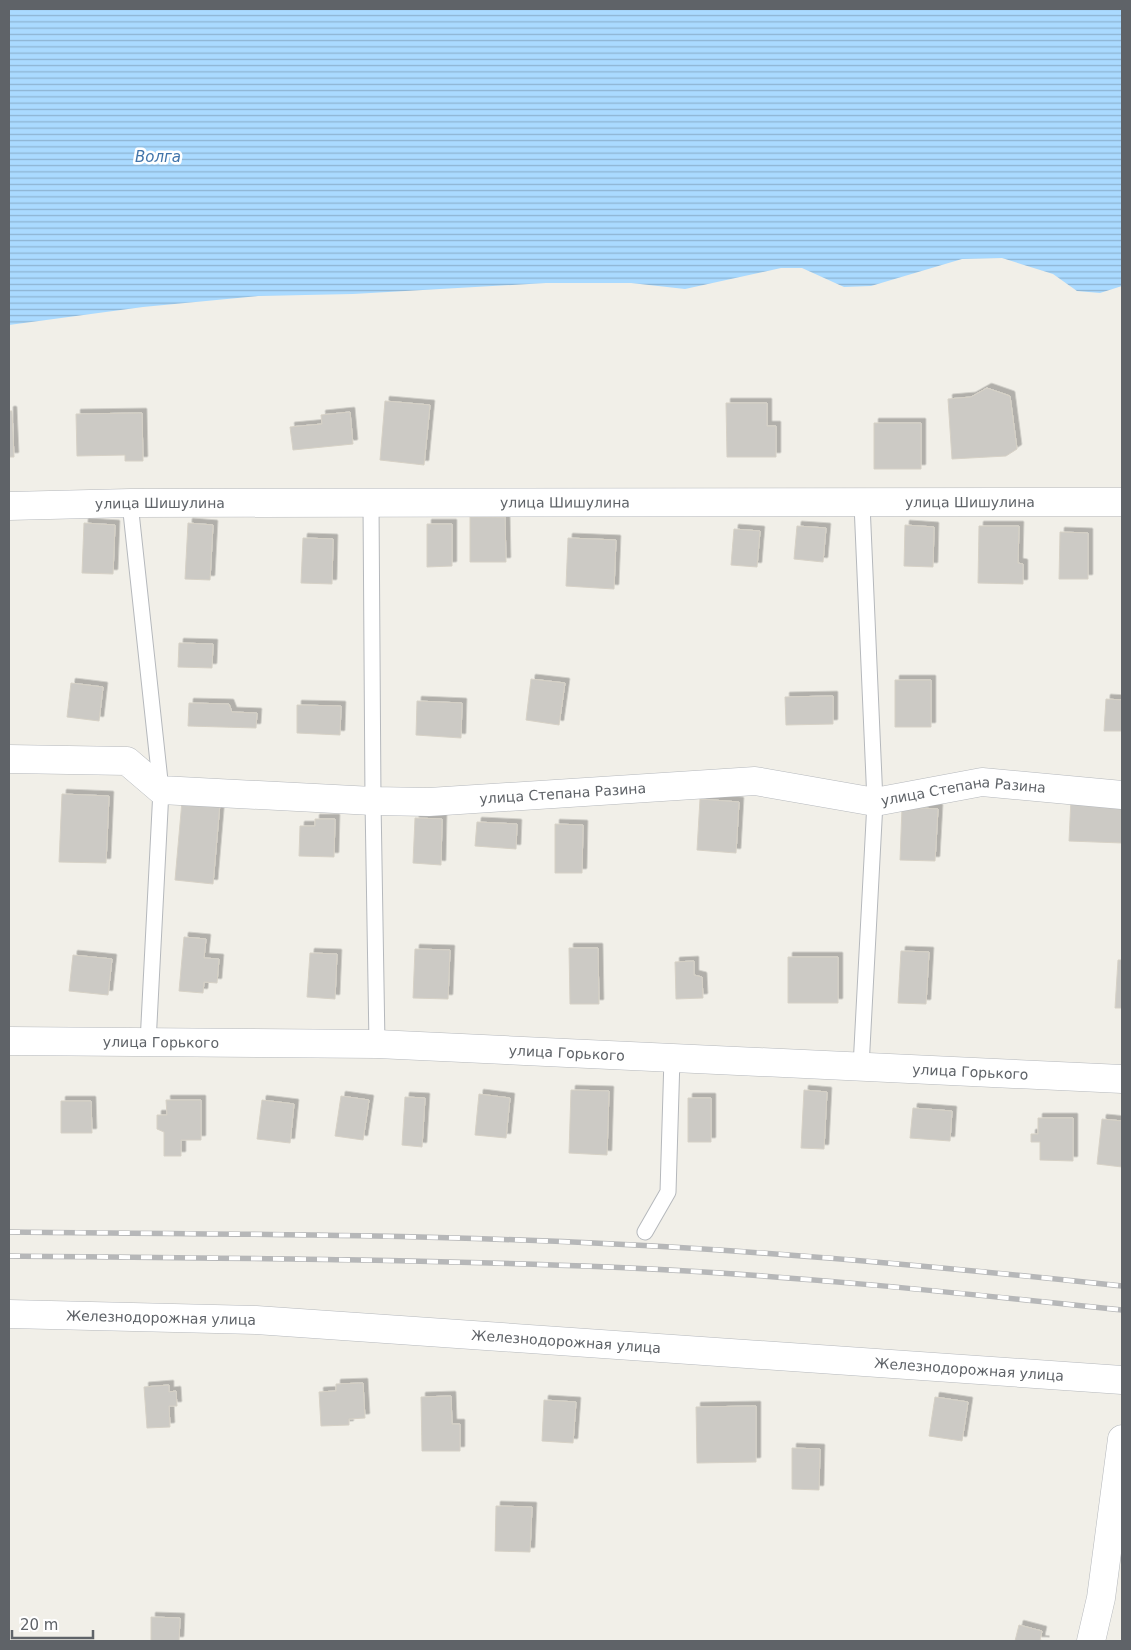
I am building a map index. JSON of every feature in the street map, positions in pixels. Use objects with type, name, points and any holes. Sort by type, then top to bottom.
[{"type":"street","name":"улица Шишулина","points":[[9,506],[130,503],[862,504],[1122,502]]},
{"type":"street","points":[[9,759],[127,761],[161,790]]},
{"type":"street","name":"улица Степана Разина","points":[[161,790],[373,801],[429,802],[755,781],[875,802],[982,782],[1122,795]]},
{"type":"street","name":"улица Горького","points":[[9,1042],[377,1044],[1122,1079]]},
{"type":"street","name":"Железнодорожная улица","points":[[9,1314],[256,1320],[1122,1380]]},
{"type":"street","points":[[1091,1641],[1101,1598],[1122,1439]]},
{"type":"lane","points":[[130,503],[161,790],[148,1043]]},
{"type":"lane","points":[[372,503],[373,801],[377,1044]]},
{"type":"lane","points":[[861,1067],[875,802],[862,504]]},
{"type":"lane","points":[[645,1232],[668,1192],[672,1058]]},
{"type":"water","name":"Волга","points":[[9,9],[1122,9],[1122,286],[1100,293],[1077,291],[1053,274],[1002,258],[962,259],[871,286],[844,287],[802,268],[781,268],[685,289],[631,283],[546,283],[353,294],[258,296],[143,307],[9,325]]},
{"type":"building","points":[[987,388],[1010,396],[1017,449],[1006,456],[952,459],[948,399],[971,397]]},
{"type":"building","points":[[385,401],[430,405],[424,465],[380,460]]},
{"type":"building","points":[[726,403],[767,403],[767,426],[776,426],[776,457],[727,457]]},
{"type":"building","points":[[9,411],[12,411],[14,457],[9,457]]},
{"type":"building","points":[[350,412],[353,444],[293,450],[290,427],[322,424],[321,415]]},
{"type":"building","points":[[142,413],[143,461],[125,461],[125,455],[77,456],[76,414]]},
{"type":"building","points":[[874,423],[921,423],[921,469],[874,469]]},
{"type":"building","points":[[470,517],[505,517],[506,562],[470,562]]},
{"type":"building","points":[[84,523],[115,525],[113,574],[82,573]]},
{"type":"building","points":[[188,523],[213,525],[210,580],[185,579]]},
{"type":"building","points":[[427,524],[452,524],[452,566],[427,567]]},
{"type":"building","points":[[905,525],[934,527],[933,567],[904,566]]},
{"type":"building","points":[[797,526],[826,528],[823,562],[794,559]]},
{"type":"building","points":[[979,526],[1019,526],[1018,563],[1023,564],[1023,584],[978,583]]},
{"type":"building","points":[[734,529],[760,531],[757,567],[731,565]]},
{"type":"building","points":[[1060,532],[1088,533],[1088,579],[1059,579]]},
{"type":"building","points":[[303,538],[333,539],[332,584],[301,583]]},
{"type":"building","points":[[568,538],[616,540],[614,589],[566,586]]},
{"type":"building","points":[[179,643],[213,644],[212,668],[178,667]]},
{"type":"building","points":[[531,679],[565,683],[559,725],[526,720]]},
{"type":"building","points":[[895,680],[931,680],[931,727],[895,727]]},
{"type":"building","points":[[71,683],[103,687],[99,721],[67,717]]},
{"type":"building","points":[[833,696],[833,724],[786,725],[785,697]]},
{"type":"building","points":[[1106,699],[1122,700],[1122,731],[1104,731]]},
{"type":"building","points":[[417,701],[462,703],[461,738],[416,735]]},
{"type":"building","points":[[189,703],[229,704],[232,712],[257,713],[256,728],[188,726]]},
{"type":"building","points":[[297,705],[341,706],[340,735],[297,733]]},
{"type":"building","points":[[62,794],[109,796],[106,863],[59,862]]},
{"type":"building","points":[[1071,798],[1122,801],[1122,843],[1069,841]]},
{"type":"building","points":[[700,799],[739,802],[736,853],[697,850]]},
{"type":"building","points":[[182,801],[220,803],[213,884],[175,880]]},
{"type":"building","points":[[902,807],[938,809],[935,861],[900,860]]},
{"type":"building","points":[[415,818],[442,819],[441,865],[413,863]]},
{"type":"building","points":[[315,819],[335,819],[334,857],[299,856],[300,826],[315,826]]},
{"type":"building","points":[[477,822],[517,824],[516,849],[475,846]]},
{"type":"building","points":[[555,824],[583,825],[582,873],[555,873]]},
{"type":"building","points":[[184,937],[206,939],[204,958],[219,959],[217,983],[204,982],[203,993],[179,991]]},
{"type":"building","points":[[569,948],[598,948],[599,1004],[570,1004]]},
{"type":"building","points":[[415,949],[450,950],[448,999],[413,998]]},
{"type":"building","points":[[901,951],[929,952],[926,1004],[898,1003]]},
{"type":"building","points":[[310,953],[337,954],[335,999],[307,997]]},
{"type":"building","points":[[73,955],[112,959],[108,995],[69,991]]},
{"type":"building","points":[[788,957],[838,957],[838,1003],[788,1003]]},
{"type":"building","points":[[1118,960],[1122,960],[1122,1008],[1115,1008]]},
{"type":"building","points":[[694,961],[694,975],[702,977],[703,998],[676,999],[675,962]]},
{"type":"building","points":[[571,1090],[609,1091],[607,1155],[569,1153]]},
{"type":"building","points":[[804,1090],[827,1092],[824,1149],[801,1148]]},
{"type":"building","points":[[479,1094],[510,1098],[506,1138],[475,1135]]},
{"type":"building","points":[[341,1096],[369,1100],[363,1140],[335,1136]]},
{"type":"building","points":[[405,1097],[425,1098],[422,1147],[402,1145]]},
{"type":"building","points":[[688,1098],[711,1098],[711,1142],[688,1142]]},
{"type":"building","points":[[166,1100],[201,1100],[201,1140],[181,1140],[181,1156],[164,1156],[164,1132],[157,1129],[157,1115],[167,1115]]},
{"type":"building","points":[[262,1100],[294,1104],[290,1143],[257,1139]]},
{"type":"building","points":[[61,1101],[91,1101],[92,1133],[61,1133]]},
{"type":"building","points":[[913,1108],[952,1111],[950,1141],[910,1138]]},
{"type":"building","points":[[1038,1118],[1073,1118],[1073,1161],[1040,1160],[1040,1142],[1031,1142],[1031,1134],[1038,1134]]},
{"type":"building","points":[[1102,1119],[1122,1121],[1122,1167],[1097,1164]]},
{"type":"building","points":[[363,1383],[365,1418],[349,1419],[349,1425],[321,1426],[319,1392],[336,1391],[336,1384]]},
{"type":"building","points":[[169,1385],[169,1392],[176,1391],[177,1406],[169,1406],[170,1427],[147,1428],[144,1387]]},
{"type":"building","points":[[451,1396],[452,1424],[460,1424],[460,1451],[422,1451],[421,1397]]},
{"type":"building","points":[[935,1397],[968,1402],[962,1441],[929,1436]]},
{"type":"building","points":[[544,1400],[576,1402],[573,1443],[542,1441]]},
{"type":"building","points":[[756,1406],[756,1462],[697,1463],[696,1407]]},
{"type":"building","points":[[792,1448],[820,1449],[819,1490],[792,1489]]},
{"type":"building","points":[[496,1506],[532,1507],[530,1552],[495,1551]]},
{"type":"building","points":[[151,1617],[180,1618],[179,1641],[151,1641]]},
{"type":"building","points":[[1019,1625],[1042,1631],[1040,1640],[1045,1641],[1015,1641]]},
{"type":"railway","points":[[9,1232],[387,1236],[614,1244],[868,1261],[1122,1286]]},
{"type":"railway","points":[[9,1256],[533,1264],[672,1270],[865,1284],[1122,1310]]}]
